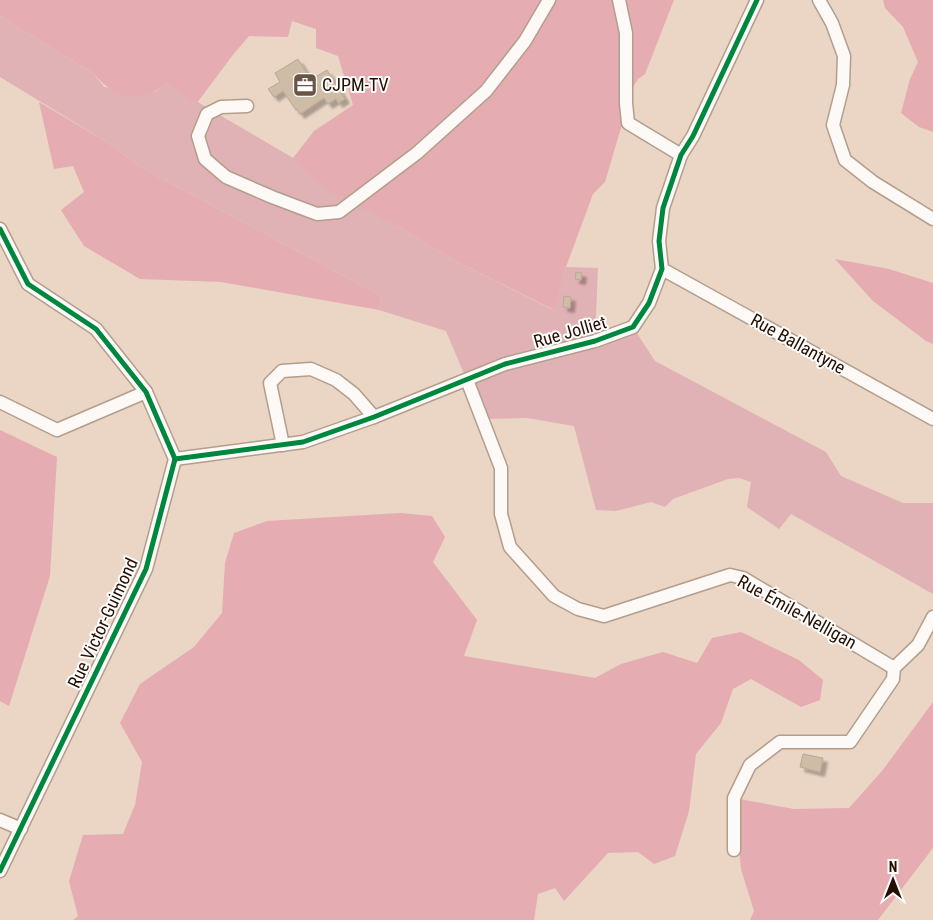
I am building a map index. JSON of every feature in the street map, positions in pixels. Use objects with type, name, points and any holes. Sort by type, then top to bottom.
[{"type":"street","points":[[247,106],[221,107],[207,114],[198,136],[205,159],[226,177],[272,197],[316,214],[339,212],[417,153],[486,91],[525,41],[549,0]]},
{"type":"street","points":[[619,0],[626,32],[626,103],[628,123],[682,155]]},
{"type":"street","name":"Rue Jolliet","points":[[175,458],[303,442],[374,418],[505,364],[595,341],[633,327],[649,303],[662,269],[659,240],[663,208],[682,155],[757,0]]},
{"type":"street","points":[[819,0],[832,23],[844,56],[843,85],[833,125],[846,160],[873,182],[933,219]]},
{"type":"street","points":[[0,229],[28,284],[96,329],[146,392],[175,458]]},
{"type":"street","name":"Rue Ballantyne","points":[[662,269],[933,420]]},
{"type":"street","points":[[283,445],[270,383],[282,371],[311,369],[336,380],[354,394],[374,418]]},
{"type":"street","name":"Rue Émile-Nelligan","points":[[467,380],[502,468],[502,514],[510,548],[554,596],[578,610],[604,616],[730,575],[743,578],[894,668]]},
{"type":"street","points":[[0,402],[58,430],[146,392]]},
{"type":"street","name":"Rue Victor-Guimond","points":[[0,871],[146,568],[175,458]]},
{"type":"street","points":[[734,850],[734,798],[750,765],[780,742],[850,742],[893,679],[894,668],[918,645],[933,617]]},
{"type":"street","points":[[0,820],[20,829]]},
{"type":"shaded area","points":[[0,0],[674,0],[645,74],[638,79],[633,87],[605,182],[593,194],[566,267],[554,310],[454,260],[399,227],[330,192],[293,158],[314,131],[353,105],[338,56],[316,48],[316,29],[292,21],[288,37],[249,36],[197,103],[167,84],[146,95],[127,96],[119,94],[110,89],[93,73],[0,16]]},
{"type":"shaded area","points":[[883,0],[933,0],[933,132],[919,127],[901,113],[910,79],[918,62],[903,27],[885,8]]},
{"type":"shaded area","points":[[0,16],[93,73],[104,87],[154,92],[167,84],[295,159],[399,227],[454,260],[553,310],[566,267],[598,268],[595,341],[633,327],[655,361],[826,452],[841,476],[903,503],[933,503],[933,594],[791,514],[779,529],[747,507],[751,482],[739,478],[728,479],[673,499],[665,507],[651,502],[616,511],[596,510],[574,426],[527,418],[483,419],[446,331],[379,310],[381,296],[140,167],[105,141],[0,77]]},
{"type":"shaded area","points":[[39,102],[105,141],[140,167],[381,296],[379,310],[221,282],[140,279],[84,246],[61,210],[84,192],[73,166],[54,169]]},
{"type":"shaded area","points":[[835,259],[889,269],[933,283],[933,344],[926,341],[873,301]]},
{"type":"shaded area","points":[[0,430],[57,457],[50,576],[9,706],[0,701]]},
{"type":"shaded area","points":[[400,513],[432,516],[445,537],[433,562],[477,620],[464,656],[595,678],[621,664],[663,652],[697,663],[712,638],[741,632],[799,660],[823,680],[820,700],[801,707],[751,679],[733,689],[721,723],[696,754],[689,811],[675,856],[654,864],[638,852],[608,853],[564,901],[555,888],[538,894],[534,920],[73,920],[78,916],[69,881],[83,835],[123,834],[135,805],[142,762],[120,723],[140,684],[194,647],[222,613],[225,563],[234,533],[267,521]]},
{"type":"shaded area","points":[[933,702],[933,848],[878,920],[750,920],[754,911],[741,869],[734,798],[794,809],[849,808],[882,771]]},
{"type":"building","name":"CJPM-TV","points":[[298,59],[312,82],[314,81],[312,79],[327,70],[345,99],[338,103],[336,99],[328,104],[324,98],[300,114],[283,91],[274,97],[268,89],[280,82],[275,73]]},
{"type":"building","points":[[576,272],[582,273],[581,280],[575,279]]},
{"type":"building","points":[[564,296],[571,297],[570,308],[563,307]]},
{"type":"building","points":[[803,754],[823,758],[820,772],[800,767]]},
{"type":"cycle path","points":[[175,459],[303,442],[374,417],[505,364],[595,341],[633,327],[649,303],[662,269],[659,241],[663,208],[681,155],[693,136],[757,0]]},
{"type":"cycle path","points":[[0,229],[28,284],[96,329],[146,392],[175,459],[146,569],[0,871]]},
{"type":"place","name":"CJPM-TV","points":[[305,85]]}]
